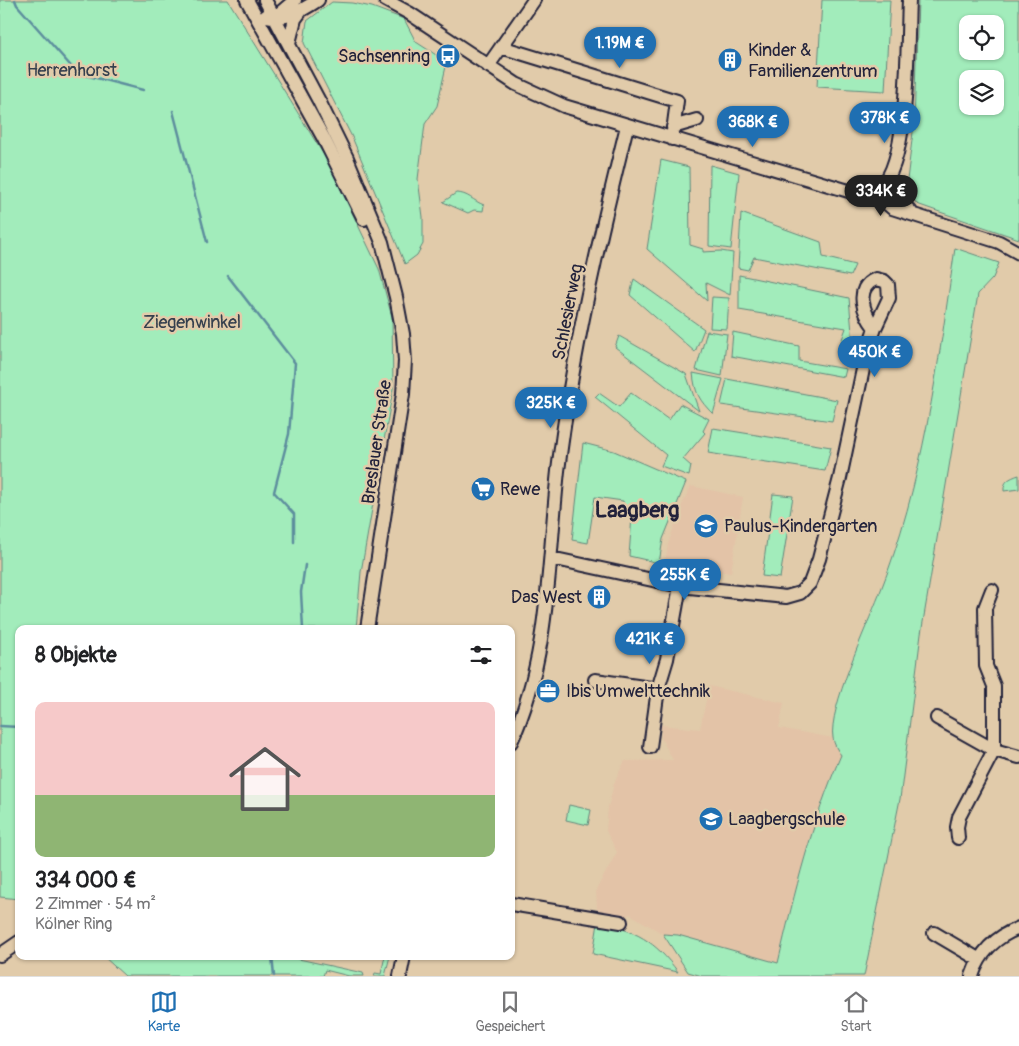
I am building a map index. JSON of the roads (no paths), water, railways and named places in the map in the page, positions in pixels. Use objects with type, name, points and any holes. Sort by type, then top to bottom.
[{"type":"street","name":"Breslauer Straße","points":[[247,0],[323,137],[385,261]]},
{"type":"street","name":"Breslauer Straße","points":[[265,0],[347,158],[382,242],[403,334],[404,369],[398,430],[368,625]]},
{"type":"street","points":[[269,39],[269,29],[274,18],[295,5],[318,0]]},
{"type":"street","points":[[384,0],[409,13],[488,66],[541,97],[627,126],[672,133],[852,192],[867,192],[880,186],[888,178],[895,164],[900,140],[905,92],[909,0]]},
{"type":"street","points":[[488,66],[534,0]]},
{"type":"street","points":[[289,43],[295,19],[295,5]]},
{"type":"street","points":[[254,13],[274,18]]},
{"type":"street","points":[[501,47],[677,101],[672,133]]},
{"type":"street","points":[[672,133],[697,120]]},
{"type":"street","name":"Schlesierweg","points":[[515,732],[528,700],[542,641],[558,470],[583,319],[627,126]]},
{"type":"street","points":[[880,186],[893,194],[914,214],[999,242],[1019,253]]},
{"type":"street","points":[[551,558],[680,586],[786,597],[800,593],[810,583],[834,503],[864,365],[875,328]]},
{"type":"street","points":[[650,747],[658,689],[667,659],[680,586]]},
{"type":"street","points":[[958,838],[956,827],[959,817],[994,750],[994,686],[986,666],[985,608],[992,590]]},
{"type":"street","points":[[595,680],[658,689]]},
{"type":"street","points":[[937,718],[994,750],[1019,757]]},
{"type":"street","points":[[515,905],[621,922]]},
{"type":"street","points":[[972,976],[978,959],[996,939],[1019,928]]},
{"type":"street","points":[[934,933],[978,959]]},
{"type":"street","points":[[0,955],[15,945]]},
{"type":"street","points":[[400,976],[403,960]]},
{"type":"waterway","points":[[15,0],[17,5],[77,73],[143,90]]},
{"type":"waterway","points":[[173,111],[207,242]]},
{"type":"waterway","points":[[228,276],[295,363],[289,434],[274,492],[294,514],[294,542]]},
{"type":"waterway","points":[[303,625],[301,592],[305,565]]},
{"type":"waterway","points":[[0,726],[15,727]]},
{"type":"waterway","points":[[272,960],[274,976]]},
{"type":"place","name":"Sachsenring","points":[[448,56]]},
{"type":"place","name":"Kinder & Familienzentrum","points":[[730,60]]},
{"type":"place","name":"Rewe","points":[[483,489]]},
{"type":"place","name":"Paulus-Kindergarten","points":[[706,526]]},
{"type":"place","name":"Das West","points":[[599,597]]},
{"type":"place","name":"Ibis Umwelttechnik","points":[[548,691]]},
{"type":"place","name":"Laagbergschule","points":[[711,819]]},
{"type":"district","name":"Laagberg","points":[[637,510]]},
{"type":"park label","name":"Herrenhorst","points":[[72,70]]},
{"type":"park label","name":"Ziegenwinkel","points":[[192,322]]}]
